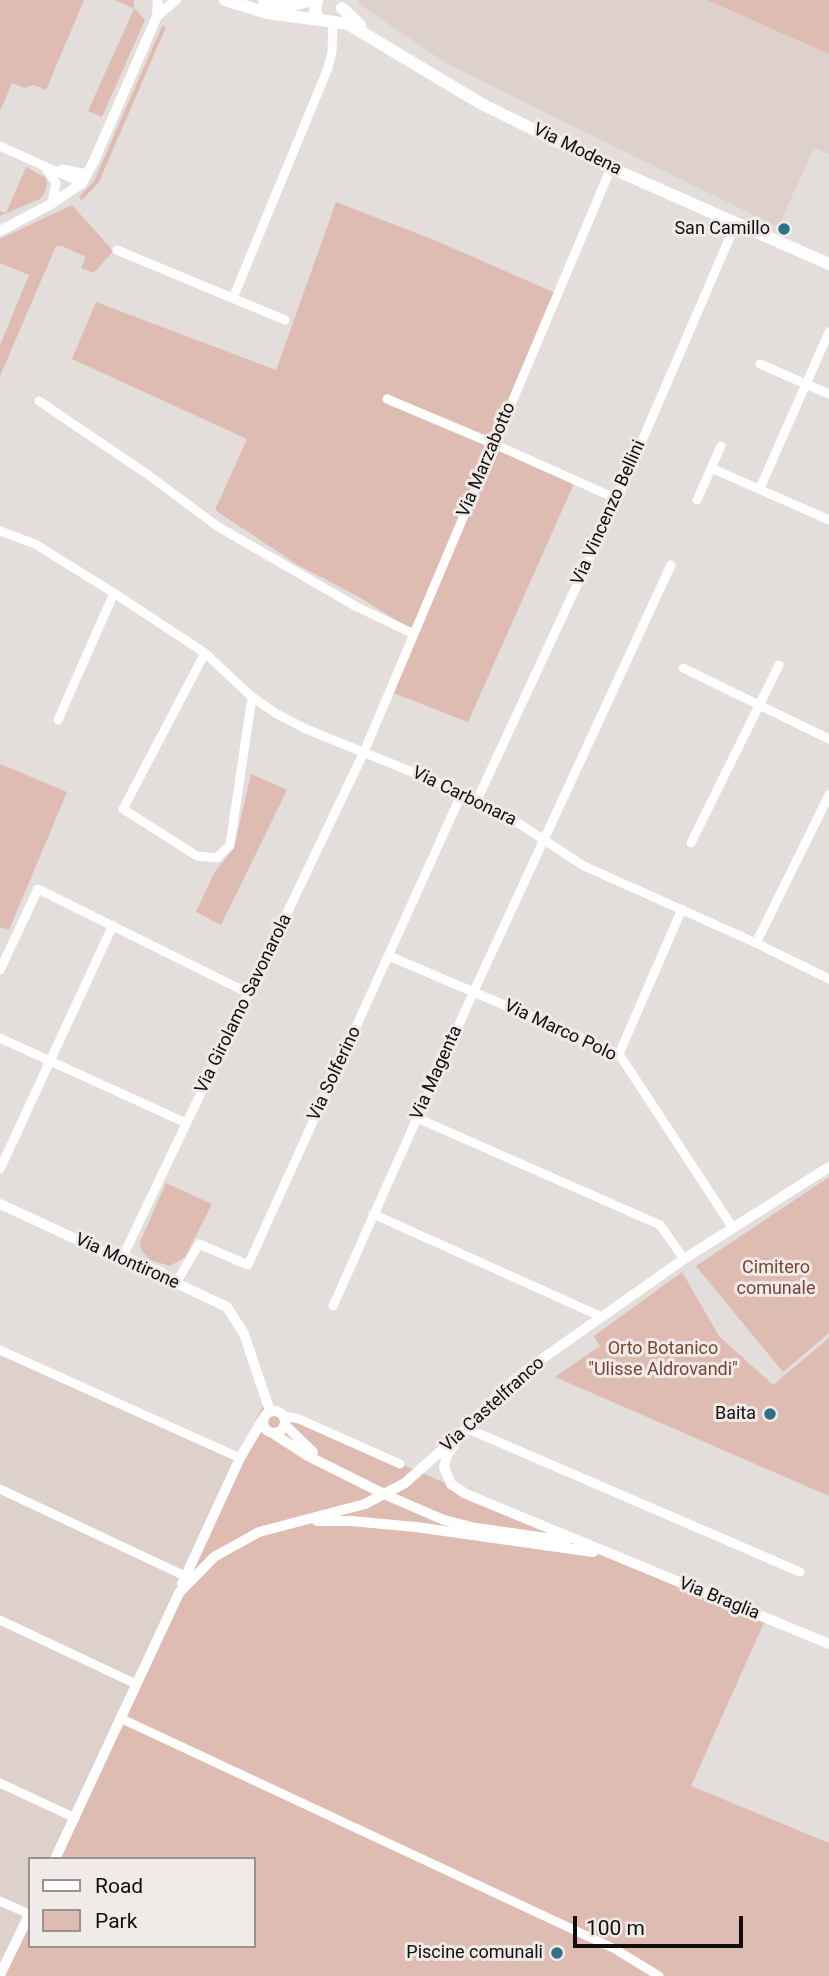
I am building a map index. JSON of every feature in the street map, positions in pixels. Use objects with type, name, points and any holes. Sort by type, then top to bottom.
[{"type":"main road","name":"Via Modena","points":[[225,0],[267,13],[305,16],[348,24],[480,103],[611,168],[829,264]]},
{"type":"main road","points":[[264,0],[288,5],[316,0],[315,12],[326,21],[340,16],[341,4]]},
{"type":"main road","points":[[341,4],[359,24],[391,49]]},
{"type":"street","points":[[0,231],[51,204],[84,179],[157,16],[158,0]]},
{"type":"street","points":[[288,5],[301,0]]},
{"type":"street","points":[[157,16],[172,2]]},
{"type":"street","points":[[233,298],[328,68],[332,52],[326,21]]},
{"type":"street","points":[[0,146],[84,179]]},
{"type":"street","points":[[40,163],[56,183],[51,204]]},
{"type":"street","name":"Via Marzabotto","points":[[364,752],[611,168]]},
{"type":"street","name":"Via Vincenzo Bellini","points":[[477,800],[617,499],[736,223]]},
{"type":"street","points":[[117,250],[285,320]]},
{"type":"street","points":[[760,488],[829,332]]},
{"type":"street","points":[[760,363],[829,394]]},
{"type":"street","points":[[387,399],[617,499]]},
{"type":"street","points":[[39,401],[147,474],[217,526],[357,607],[414,634]]},
{"type":"street","points":[[697,500],[721,446]]},
{"type":"street","points":[[711,468],[829,520]]},
{"type":"street","name":"Via Carbonara","points":[[0,531],[35,544],[205,653],[277,714],[306,729],[477,800],[584,866],[756,943],[829,979]]},
{"type":"street","name":"Via Magenta","points":[[333,1306],[474,991],[671,565]]},
{"type":"street","points":[[58,720],[114,593]]},
{"type":"street","points":[[205,653],[123,809],[197,856],[217,858],[230,845],[253,696]]},
{"type":"street","points":[[691,843],[779,665]]},
{"type":"street","points":[[683,668],[829,739]]},
{"type":"street","name":"Via Girolamo Savonarola","points":[[123,1256],[364,752]]},
{"type":"street","name":"Via Solferino","points":[[176,1283],[198,1244],[248,1265],[462,793]]},
{"type":"street","points":[[756,943],[829,796]]},
{"type":"street","points":[[0,970],[38,889],[250,994]]},
{"type":"street","points":[[619,1054],[682,909]]},
{"type":"street","points":[[0,1168],[113,925]]},
{"type":"street","name":"Via Marco Polo","points":[[389,956],[619,1054],[733,1228]]},
{"type":"street","points":[[0,1038],[186,1123]]},
{"type":"street","points":[[417,1118],[660,1224],[684,1259]]},
{"type":"street","name":"Via Castelfranco","points":[[179,1593],[214,1557],[259,1532],[341,1511],[386,1495],[405,1483],[529,1368],[684,1259],[829,1167]]},
{"type":"street","name":"Via Montirone","points":[[0,1204],[104,1252],[123,1256],[160,1272],[176,1283],[227,1307],[237,1321],[267,1414]]},
{"type":"street","points":[[373,1214],[603,1317]]},
{"type":"street","points":[[0,1350],[240,1458]]},
{"type":"street","points":[[332,1467],[302,1443],[279,1412],[267,1414],[263,1426],[266,1430],[308,1456],[386,1495]]},
{"type":"street","name":"Via Castelfranco","points":[[56,1857],[240,1458],[267,1414]]},
{"type":"street","points":[[285,1421],[299,1419],[400,1464]]},
{"type":"street","points":[[274,1434],[282,1430],[285,1421]]},
{"type":"street","points":[[464,1431],[800,1572]]},
{"type":"street","name":"Via Braglia","points":[[464,1431],[447,1455],[444,1467],[451,1484],[466,1494],[829,1644]]},
{"type":"street","points":[[0,1489],[185,1576]]},
{"type":"street","name":"Via Braglia","points":[[386,1495],[460,1525],[562,1540],[610,1554]]},
{"type":"street","name":"Via Castelfranco","points":[[285,1524],[351,1521],[416,1527],[610,1554]]},
{"type":"street","points":[[0,1620],[136,1684]]},
{"type":"street","points":[[120,1718],[615,1950],[659,1976]]},
{"type":"street","points":[[0,1783],[75,1818]]},
{"type":"street","points":[[0,1901],[28,1914]]},
{"type":"street","points":[[0,1975],[28,1916]]},
{"type":"shaded area","points":[[358,0],[707,0],[829,54],[829,154],[814,148],[778,227],[449,65],[360,5]]},
{"type":"shaded area","points":[[0,1347],[239,1456],[55,1857],[28,1857],[28,1915],[0,1974]]},
{"type":"green space","points":[[0,0],[84,0],[46,90],[34,85],[24,88],[12,83],[0,111]]},
{"type":"green space","points":[[115,0],[134,0],[134,8],[145,20],[102,117],[88,111],[134,9]]},
{"type":"green space","points":[[707,0],[829,0],[829,54]]},
{"type":"green space","points":[[162,26],[166,27],[99,182],[82,200],[79,197],[94,181]]},
{"type":"green space","points":[[26,167],[46,178],[44,194],[40,199],[0,216],[0,211],[6,213]]},
{"type":"green space","points":[[336,202],[434,240],[560,295],[495,448],[575,481],[468,722],[388,691],[414,631],[359,597],[298,565],[215,510],[247,439],[72,359],[96,302],[276,370]]},
{"type":"green space","points":[[72,205],[113,251],[94,273],[81,268],[86,257],[56,246],[0,376],[0,345],[29,275],[0,263],[0,239]]},
{"type":"green space","points":[[0,764],[67,792],[9,930],[0,927]]},
{"type":"green space","points":[[251,774],[287,790],[221,925],[196,912],[214,873],[234,848]]},
{"type":"green space","name":"Cimitero comunale","points":[[829,1177],[829,1333],[783,1372],[696,1266]]},
{"type":"green space","points":[[166,1183],[212,1204],[185,1257],[170,1266],[150,1260],[141,1250],[140,1242]]},
{"type":"green space","name":"Orto Botanico \"Ulisse Aldrovandi\"","points":[[682,1272],[719,1336],[773,1385],[829,1338],[829,1496],[555,1377],[600,1346],[594,1336]]},
{"type":"green space","points":[[263,1405],[767,1616],[691,1786],[829,1843],[829,1976],[0,1976],[28,1915],[28,1948],[256,1948],[256,1857],[55,1857]]},
{"type":"place","name":"San Camillo","points":[[784,229]]},
{"type":"place","name":"Baita","points":[[770,1414]]},
{"type":"place","name":"Piscine comunali","points":[[557,1953]]}]
